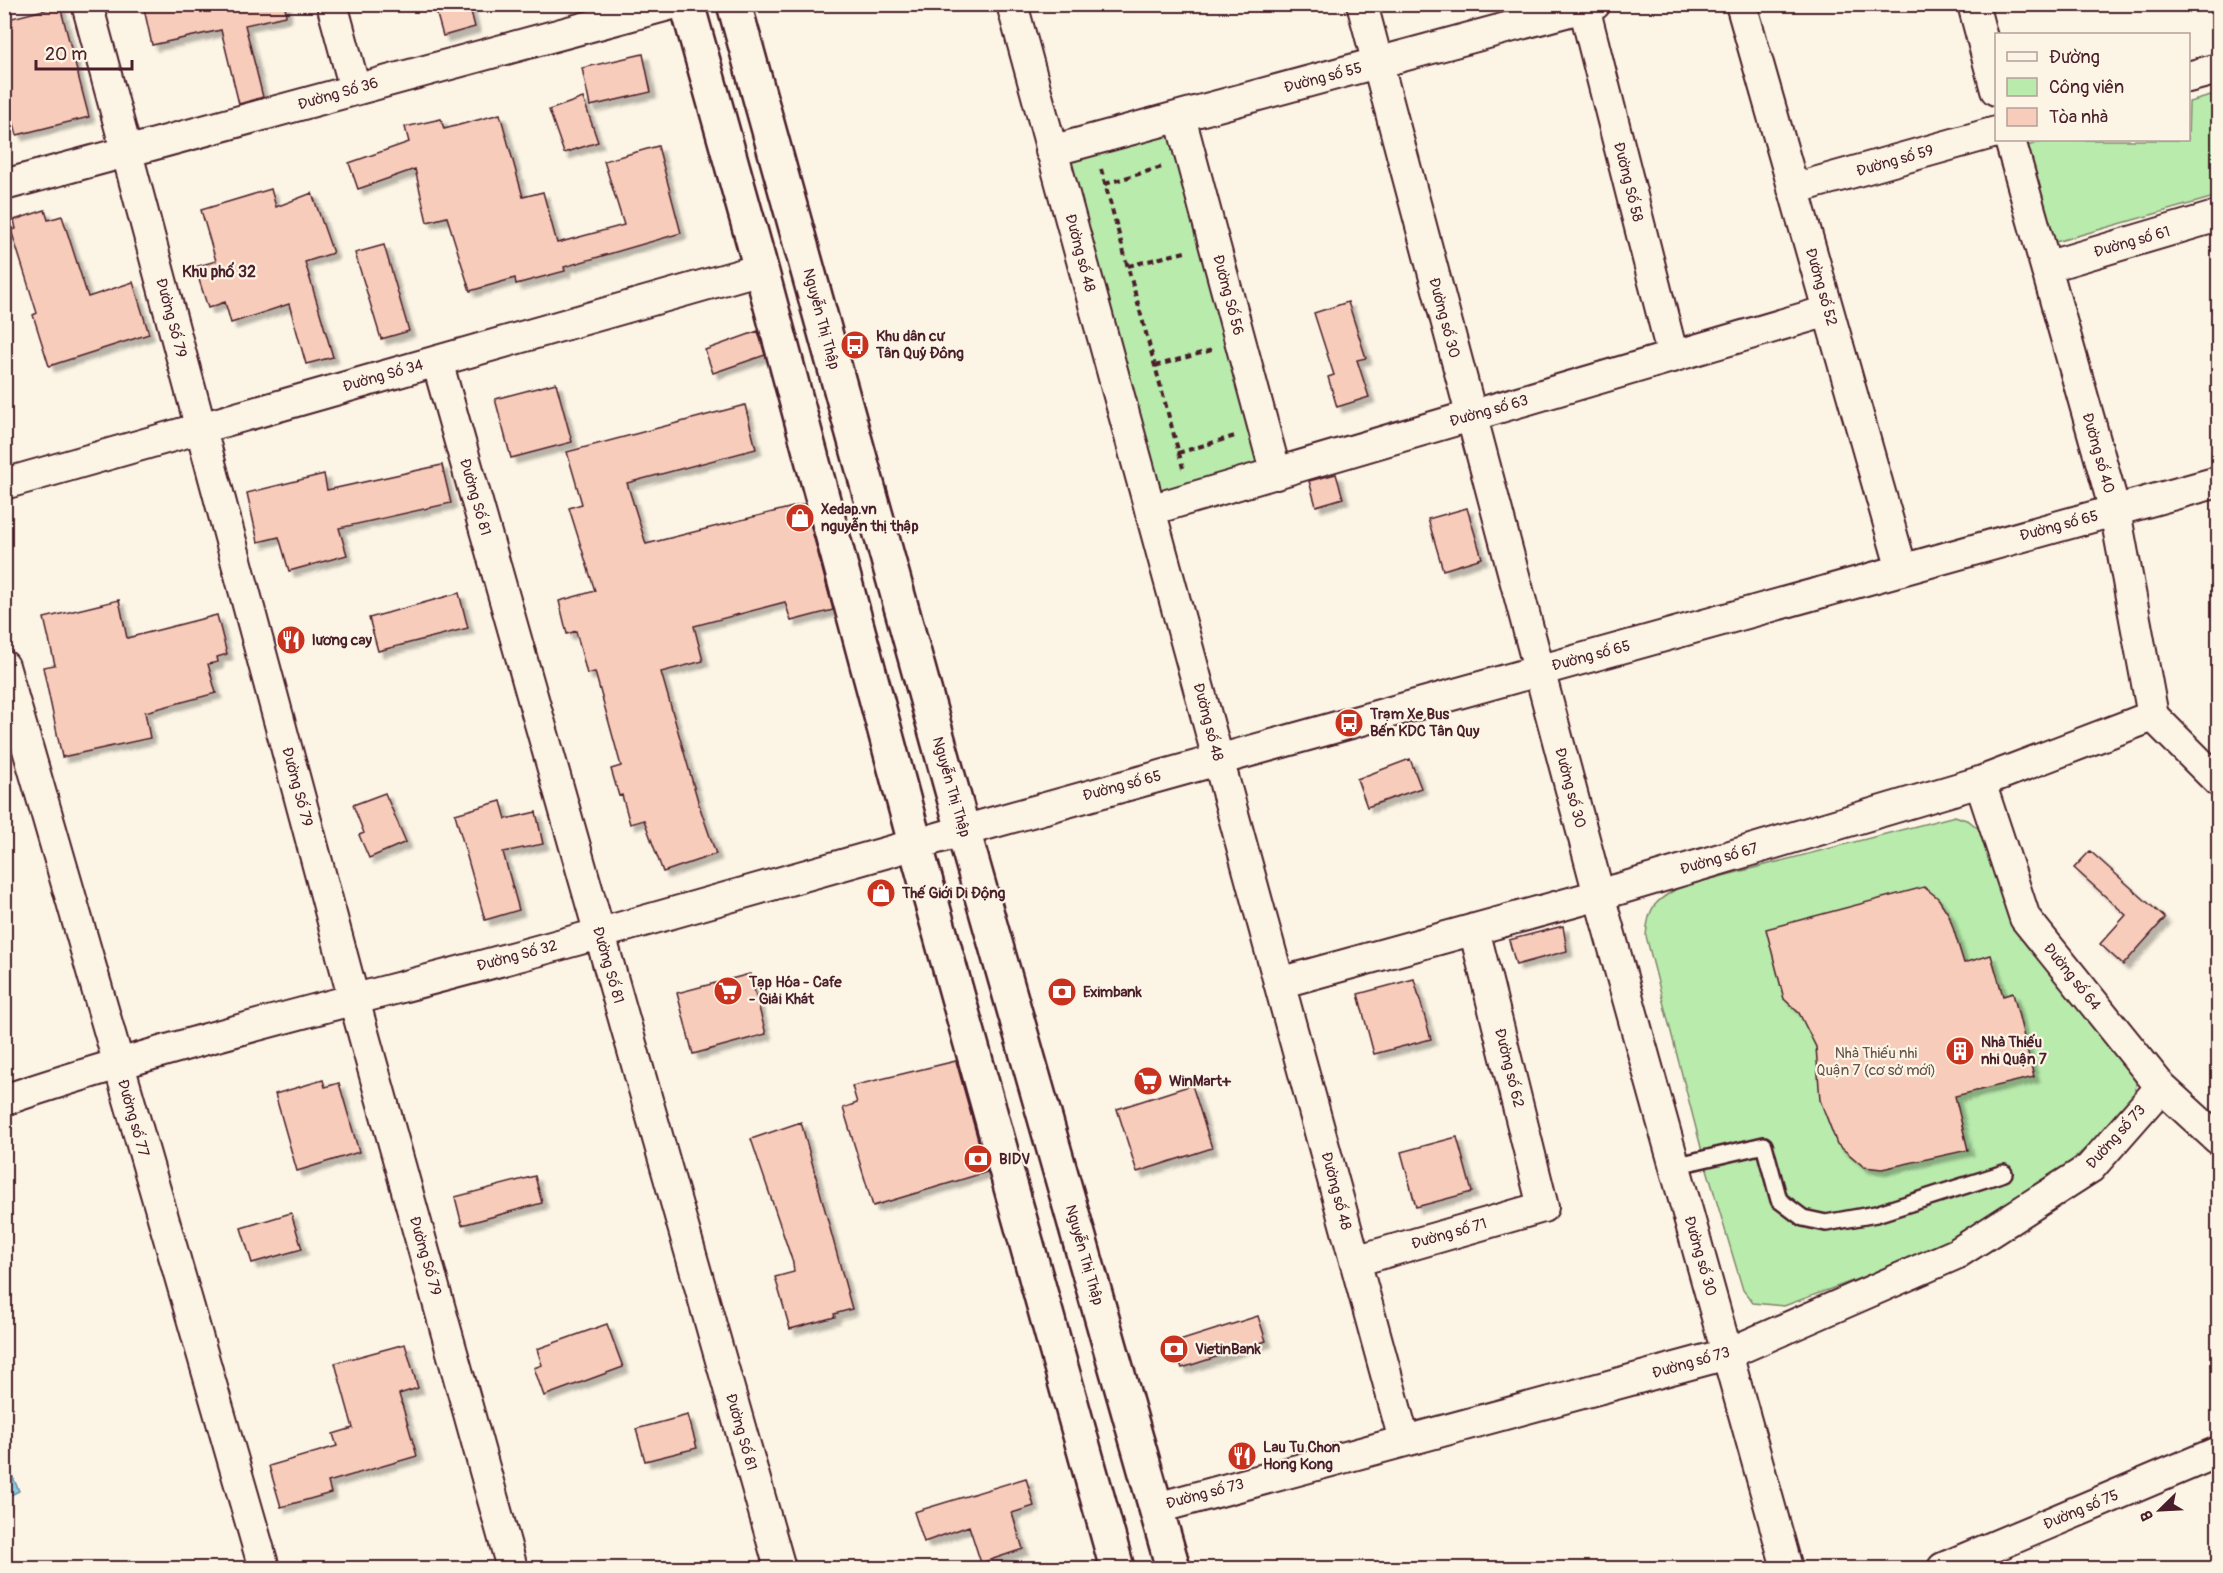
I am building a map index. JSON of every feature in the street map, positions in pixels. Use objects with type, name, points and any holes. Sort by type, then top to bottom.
[{"type":"main road","points":[[687,4],[761,269],[915,843],[1117,1569]]},
{"type":"main road","name":"Nguyễn Thị Thập","points":[[735,4],[963,830],[1173,1569]]},
{"type":"street","name":"Đường Số 79","points":[[87,4],[354,1000],[512,1569]]},
{"type":"street","points":[[332,4],[355,89]]},
{"type":"street","name":"Đường Số 36","points":[[4,186],[672,4]]},
{"type":"street","name":"Đường số 48","points":[[1012,4],[1404,1440]]},
{"type":"street","name":"Đường số 30","points":[[1362,4],[1599,895],[1787,1569]]},
{"type":"street","name":"Đường số 52","points":[[1741,4],[1902,570]]},
{"type":"street","points":[[1973,4],[1995,86]]},
{"type":"street","name":"Đường số 55","points":[[1052,151],[1589,6]]},
{"type":"street","name":"Đường Số 58","points":[[1589,6],[1673,357]]},
{"type":"street","points":[[2190,76],[2218,69]]},
{"type":"street","name":"Đường Số 56","points":[[1180,117],[1276,474]]},
{"type":"street","name":"Đường số 59","points":[[1793,189],[1995,132]]},
{"type":"street","name":"Đường số 40","points":[[2010,141],[2115,511],[2153,716]]},
{"type":"street","name":"Đường số 61","points":[[2046,267],[2218,216]]},
{"type":"street","name":"Đường Số 34","points":[[4,484],[761,269]]},
{"type":"street","name":"Đường số 63","points":[[1150,510],[1828,311]]},
{"type":"street","name":"Đường Số 81","points":[[437,361],[780,1569]]},
{"type":"street","name":"Đường số 65","points":[[915,843],[2218,482]]},
{"type":"street","name":"Đường số 77","points":[[4,666],[264,1569]]},
{"type":"street","points":[[2153,716],[2218,781]]},
{"type":"street","name":"Đường số 67","points":[[1279,983],[1599,895],[1980,782],[2153,716]]},
{"type":"street","name":"Đường số 64","points":[[1980,782],[2025,918],[2161,1087],[2218,1139]]},
{"type":"street","name":"Đường Số 32","points":[[4,1100],[117,1062],[599,934],[915,843]]},
{"type":"street","name":"Đường số 62","points":[[1474,929],[1543,1207]]},
{"type":"street","name":"Đường số 73","points":[[1156,1508],[1727,1354],[1956,1254],[2090,1168],[2161,1087]]},
{"type":"street","name":"Đường số 71","points":[[1355,1261],[1543,1207]]},
{"type":"street","name":"Đường số 75","points":[[1943,1569],[2218,1452]]},
{"type":"lane","points":[[1674,1166],[1764,1146],[1779,1200],[1803,1218],[1826,1223],[1876,1214],[2004,1173]]},
{"type":"path","points":[[1093,140],[1191,498]]},
{"type":"path","points":[[1105,184],[1173,165]]},
{"type":"path","points":[[1128,266],[1195,250]]},
{"type":"path","points":[[1155,366],[1221,348]]},
{"type":"path","points":[[1178,453],[1244,434]]},
{"type":"green space","points":[[2218,94],[2218,196],[2052,243],[2026,146],[2047,141],[2190,141],[2190,102]]},
{"type":"green space","points":[[1167,125],[1260,467],[1156,497],[1066,155]]},
{"type":"green space","name":"Nhà Thiếu nhi Quận 7 (cơ sở mới)","points":[[1955,816],[1969,821],[1985,834],[2134,1069],[2136,1086],[2130,1107],[2050,1181],[1929,1253],[1784,1306],[1753,1303],[1743,1290],[1704,1159],[1646,936],[1651,911],[1664,896],[1680,887]]},
{"type":"water","points":[[4,1457],[19,1491],[5,1498],[4,1498]]},
{"type":"building","points":[[143,4],[285,4],[286,16],[245,25],[263,97],[239,104],[221,30],[152,45]]},
{"type":"building","points":[[434,4],[469,4],[475,27],[443,36]]},
{"type":"building","points":[[60,6],[89,117],[17,135],[4,86],[4,20]]},
{"type":"building","points":[[643,54],[651,92],[590,106],[582,68]]},
{"type":"building","points":[[583,98],[598,142],[564,153],[549,110]]},
{"type":"building","points":[[500,114],[523,197],[543,192],[557,243],[624,225],[604,161],[658,146],[681,233],[564,267],[565,271],[516,284],[515,278],[470,291],[447,217],[427,222],[415,169],[358,189],[349,163],[409,142],[405,127],[441,119],[444,129]]},
{"type":"building","points":[[271,189],[276,207],[312,193],[333,253],[305,262],[333,357],[306,364],[289,304],[231,323],[225,302],[208,308],[195,267],[216,261],[201,210]]},
{"type":"building","points":[[45,210],[48,220],[62,216],[88,297],[133,282],[149,334],[49,366],[33,315],[37,313],[11,230],[16,229],[14,220]]},
{"type":"building","points":[[384,245],[409,331],[381,339],[355,253]]},
{"type":"building","points":[[1348,302],[1366,358],[1357,360],[1369,397],[1337,407],[1328,377],[1334,375],[1314,313]]},
{"type":"building","points":[[758,331],[765,355],[713,373],[705,350]]},
{"type":"building","points":[[556,383],[572,442],[511,458],[495,399]]},
{"type":"building","points":[[745,405],[756,449],[627,483],[646,544],[805,504],[833,610],[791,621],[785,602],[694,626],[703,661],[661,672],[700,808],[716,854],[663,872],[644,820],[630,824],[622,795],[619,796],[611,769],[621,766],[595,672],[587,674],[576,631],[567,634],[559,601],[595,591],[569,508],[582,504],[567,452]]},
{"type":"building","points":[[442,465],[451,503],[339,528],[347,555],[289,571],[279,537],[258,542],[247,493],[324,474],[327,490]]},
{"type":"building","points":[[1336,474],[1343,498],[1316,506],[1309,481]]},
{"type":"building","points":[[1467,508],[1482,558],[1443,570],[1428,519]]},
{"type":"building","points":[[459,593],[468,628],[378,651],[369,618]]},
{"type":"building","points":[[119,600],[127,638],[217,615],[227,654],[217,657],[218,662],[208,664],[216,693],[145,712],[150,738],[62,757],[43,667],[55,665],[44,618]]},
{"type":"building","points":[[1410,759],[1421,788],[1367,807],[1357,779]]},
{"type":"building","points":[[385,793],[406,842],[369,858],[359,835],[364,833],[353,805]]},
{"type":"building","points":[[501,801],[506,819],[536,812],[543,844],[503,852],[519,910],[485,920],[455,814]]},
{"type":"building","points":[[2090,851],[2165,918],[2123,965],[2100,944],[2126,915],[2074,868]]},
{"type":"building","points":[[1924,887],[1938,898],[1949,915],[1964,963],[1991,955],[2003,996],[2013,993],[2034,1077],[1955,1096],[1968,1150],[1882,1169],[1864,1167],[1837,1144],[1820,1100],[1816,1047],[1799,1013],[1784,999],[1766,929]]},
{"type":"building","points":[[1563,926],[1567,951],[1516,965],[1509,940]]},
{"type":"building","points":[[750,974],[766,1034],[693,1054],[677,993]]},
{"type":"building","points":[[1414,979],[1431,1039],[1374,1054],[1358,994]]},
{"type":"building","points":[[956,1061],[987,1172],[873,1206],[843,1108],[857,1103],[852,1086]]},
{"type":"building","points":[[323,1080],[325,1087],[339,1083],[359,1152],[297,1171],[275,1094]]},
{"type":"building","points":[[1192,1085],[1212,1148],[1137,1172],[1117,1109]]},
{"type":"building","points":[[801,1122],[852,1309],[834,1314],[835,1317],[790,1329],[775,1277],[794,1272],[793,1263],[751,1139]]},
{"type":"building","points":[[1457,1137],[1472,1192],[1416,1207],[1401,1152]]},
{"type":"building","points":[[535,1176],[542,1203],[462,1225],[455,1197]]},
{"type":"building","points":[[291,1213],[302,1249],[252,1263],[241,1228]]},
{"type":"building","points":[[1258,1316],[1266,1341],[1182,1368],[1173,1343]]},
{"type":"building","points":[[607,1324],[623,1367],[544,1396],[534,1368],[542,1365],[537,1349]]},
{"type":"building","points":[[405,1344],[418,1388],[399,1394],[417,1456],[328,1482],[331,1493],[281,1507],[269,1466],[337,1446],[333,1434],[353,1428],[335,1363]]},
{"type":"building","points":[[688,1415],[697,1448],[645,1461],[636,1429]]},
{"type":"building","points":[[1026,1478],[1034,1506],[1012,1513],[1023,1549],[981,1563],[969,1526],[924,1542],[914,1512]]},
{"type":"place","name":"Khu dân cư Tân Quý Đông","points":[[855,345]]},
{"type":"place","name":"Xedap.vn nguyễn thị thập","points":[[800,518]]},
{"type":"place","name":"lương cay","points":[[291,640]]},
{"type":"place","name":"Trạm Xe Bus Bến KDC Tân Quy","points":[[1349,723]]},
{"type":"place","name":"Thế Giới Di Động","points":[[881,893]]},
{"type":"place","name":"Tạp Hóa - Cafe - Giải Khát","points":[[728,991]]},
{"type":"place","name":"Eximbank","points":[[1062,992]]},
{"type":"place","name":"Nhà Thiếu nhi Quận 7","points":[[1960,1051]]},
{"type":"place","name":"WinMart+","points":[[1148,1081]]},
{"type":"place","name":"BIDV","points":[[978,1159]]},
{"type":"place","name":"VietinBank","points":[[1174,1349]]},
{"type":"place","name":"Lau Tu Chon Hong Kong","points":[[1242,1456]]},
{"type":"district","name":"Khu phố 32","points":[[219,272]]}]
